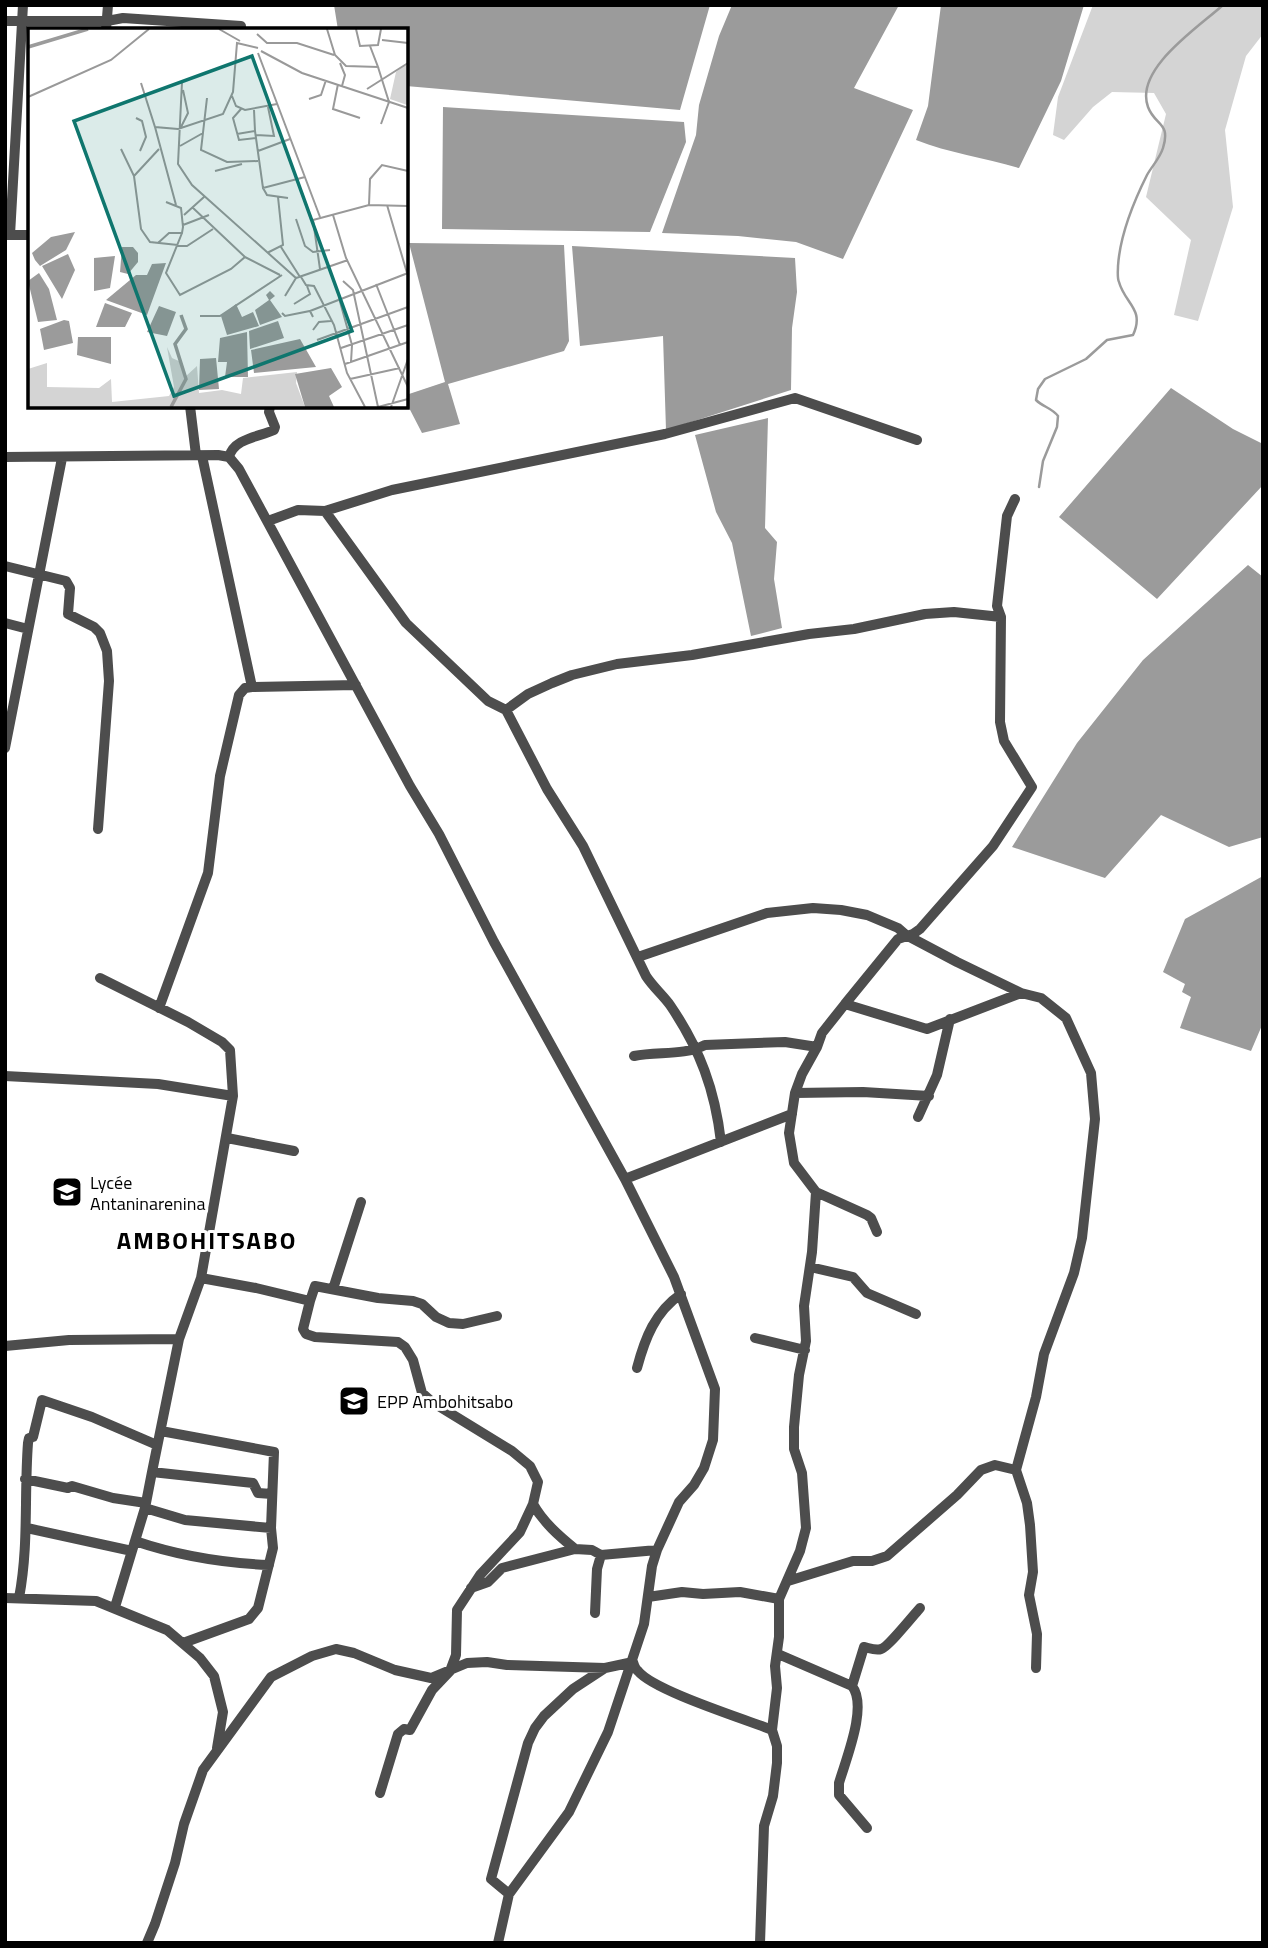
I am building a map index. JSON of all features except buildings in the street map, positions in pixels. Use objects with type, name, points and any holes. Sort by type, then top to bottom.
[{"type":"street","points":[[23,5],[8,235],[28,235]]},
{"type":"street","points":[[107,25],[108,5]]},
{"type":"street","points":[[5,21],[107,25],[123,18],[242,26]]},
{"type":"street","points":[[268,521],[298,510],[325,511],[392,490],[665,434],[795,398],[917,440]]},
{"type":"street","points":[[190,408],[252,687]]},
{"type":"street","points":[[229,457],[232,448],[239,443],[274,430],[270,408]]},
{"type":"street","points":[[5,457],[199,455],[229,457],[239,469],[625,1179],[681,1294],[715,1389],[713,1440],[704,1468],[679,1502],[657,1550],[652,1566],[644,1624],[608,1732],[569,1812],[509,1894],[498,1943]]},
{"type":"street","points":[[5,748],[62,458]]},
{"type":"street","points":[[877,1232],[867,1215],[816,1192],[794,1163],[789,1133],[795,1093],[822,1033],[898,939],[920,929],[993,846],[1032,787],[1002,738],[1000,710],[1001,617],[997,606],[1007,516],[1015,499]]},
{"type":"street","points":[[325,511],[406,623],[488,701],[506,710],[547,789],[583,846],[650,984],[673,1009],[696,1049],[713,1093],[722,1142]]},
{"type":"street","points":[[5,566],[40,573],[69,584],[68,614],[94,627],[105,640],[109,681],[98,828]]},
{"type":"street","points":[[506,710],[528,694],[552,683],[617,664],[854,629],[925,614],[954,612],[1001,617]]},
{"type":"street","points":[[5,622],[29,629]]},
{"type":"street","points":[[159,1008],[208,873],[220,776],[239,695],[245,688],[252,687],[356,685]]},
{"type":"street","points":[[638,957],[767,912],[826,908],[854,912],[890,925],[1021,993],[1041,998],[1066,1018],[1091,1073],[1095,1119],[1082,1238],[1074,1273],[1044,1354],[1037,1397],[1016,1470],[1027,1503],[1030,1525],[1033,1572],[1029,1595],[1037,1634],[1036,1668]]},
{"type":"street","points":[[100,978],[222,1042],[230,1050],[233,1096],[201,1278],[179,1339],[146,1506],[115,1607]]},
{"type":"street","points":[[845,1004],[927,1029],[1021,993]]},
{"type":"street","points":[[918,1117],[937,1075],[950,1019]]},
{"type":"street","points":[[634,1055],[696,1049],[705,1045],[785,1042],[817,1048]]},
{"type":"street","points":[[5,1076],[158,1084],[233,1096]]},
{"type":"street","points":[[795,1093],[861,1092],[929,1096]]},
{"type":"street","points":[[625,1179],[792,1114]]},
{"type":"street","points":[[226,1138],[294,1151]]},
{"type":"street","points":[[760,1943],[764,1826],[777,1763],[777,1746],[772,1730],[777,1688],[775,1666],[778,1654],[779,1599],[806,1528],[802,1473],[794,1449],[799,1375],[806,1341],[804,1306],[816,1192]]},
{"type":"street","points":[[333,1289],[361,1202]]},
{"type":"street","points":[[810,1267],[853,1277],[867,1293],[916,1314]]},
{"type":"street","points":[[201,1278],[310,1301]]},
{"type":"street","points":[[380,1793],[398,1734],[404,1729],[410,1730],[432,1690],[450,1671],[456,1655],[457,1610],[480,1575],[520,1532],[534,1504],[538,1482],[530,1466],[512,1451],[432,1402],[422,1393],[416,1368],[405,1347],[398,1342],[315,1337],[306,1334],[303,1329],[315,1286],[378,1298],[413,1301],[422,1304],[436,1317],[449,1323],[480,1321],[497,1316]]},
{"type":"street","points":[[637,1368],[644,1342],[658,1314],[681,1294]]},
{"type":"street","points":[[755,1338],[805,1350]]},
{"type":"street","points":[[5,1346],[81,1340],[179,1339]]},
{"type":"street","points":[[19,1598],[27,1528],[25,1479],[29,1438],[33,1437],[42,1400],[92,1417],[157,1445]]},
{"type":"street","points":[[161,1431],[274,1451],[271,1528],[273,1548],[258,1608],[249,1619],[183,1643]]},
{"type":"street","points":[[788,1581],[853,1561],[872,1561],[887,1556],[957,1495],[981,1470],[995,1465],[1016,1470]]},
{"type":"street","points":[[152,1472],[253,1483],[258,1493],[272,1494]]},
{"type":"street","points":[[25,1479],[68,1488],[72,1486],[146,1506],[185,1520],[271,1528]]},
{"type":"street","points":[[534,1504],[538,1513],[558,1535],[575,1549]]},
{"type":"street","points":[[27,1528],[185,1557],[228,1563],[269,1564]]},
{"type":"street","points":[[471,1588],[488,1582],[502,1568],[575,1549],[592,1550],[601,1555],[657,1550]]},
{"type":"street","points":[[595,1613],[597,1569],[601,1555]]},
{"type":"street","points":[[648,1597],[682,1592],[740,1592],[779,1599]]},
{"type":"street","points":[[5,1598],[96,1601],[167,1630],[200,1658],[214,1676],[223,1712],[217,1751]]},
{"type":"street","points":[[852,1686],[864,1647],[880,1650],[888,1645],[920,1608]]},
{"type":"street","points":[[146,1943],[155,1924],[203,1770],[271,1677],[312,1656],[336,1649],[415,1676],[431,1678],[467,1663],[605,1668],[632,1662]]},
{"type":"street","points":[[778,1654],[852,1686],[859,1698],[858,1712],[839,1783],[839,1795],[867,1828]]},
{"type":"street","points":[[632,1662],[638,1672],[647,1679],[772,1730]]},
{"type":"street","points":[[509,1894],[491,1878],[529,1740],[544,1716],[573,1689],[605,1668]]},
{"type":"shaded area","points":[[334,5],[710,5],[680,110],[408,86],[408,28],[338,28]]},
{"type":"shaded area","points":[[732,5],[899,5],[854,88],[913,110],[843,259],[796,242],[662,233],[696,135],[699,105],[719,36]]},
{"type":"shaded area","points":[[941,5],[1084,5],[1061,81],[1019,168],[916,140],[928,106]]},
{"type":"shaded area","points":[[1093,5],[1263,5],[1263,34],[1246,56],[1225,130],[1233,207],[1198,321],[1174,315],[1191,240],[1146,197],[1166,114],[1154,93],[1112,92],[1093,107],[1064,140],[1053,135],[1058,97]]},
{"type":"shaded area","points":[[443,107],[684,122],[686,142],[650,232],[442,229]]},
{"type":"shaded area","points":[[409,243],[564,245],[569,341],[564,351],[448,384],[460,424],[422,433],[408,406],[408,394],[445,382]]},
{"type":"shaded area","points":[[572,246],[795,258],[797,292],[792,328],[791,390],[666,430],[663,336],[580,346]]},
{"type":"shaded area","points":[[1171,388],[1233,429],[1263,444],[1263,485],[1157,599],[1059,517]]},
{"type":"shaded area","points":[[768,418],[765,528],[777,542],[774,579],[782,628],[751,636],[732,543],[716,512],[695,435]]},
{"type":"shaded area","points":[[1248,565],[1263,577],[1263,837],[1229,847],[1161,815],[1105,878],[1012,847],[1077,743],[1143,660]]},
{"type":"shaded area","points":[[1263,876],[1263,1023],[1251,1051],[1180,1028],[1191,997],[1182,992],[1185,984],[1163,972],[1185,919]]},
{"type":"waterway","points":[[1039,487],[1043,461],[1057,427],[1058,416],[1036,400],[1038,389],[1045,379],[1086,359],[1107,340],[1133,335],[1136,326],[1133,307],[1118,280],[1118,266],[1121,243],[1132,208],[1147,175],[1162,152],[1165,140],[1164,129],[1148,107],[1146,93],[1150,78],[1171,50],[1223,5]]},
{"type":"place","name":"Lycée Antaninarenina","points":[[67,1192]]},
{"type":"place","name":"EPP Ambohitsabo","points":[[354,1401]]},
{"type":"district","name":"AMBOHITSABO","points":[[207,1240]]}]
